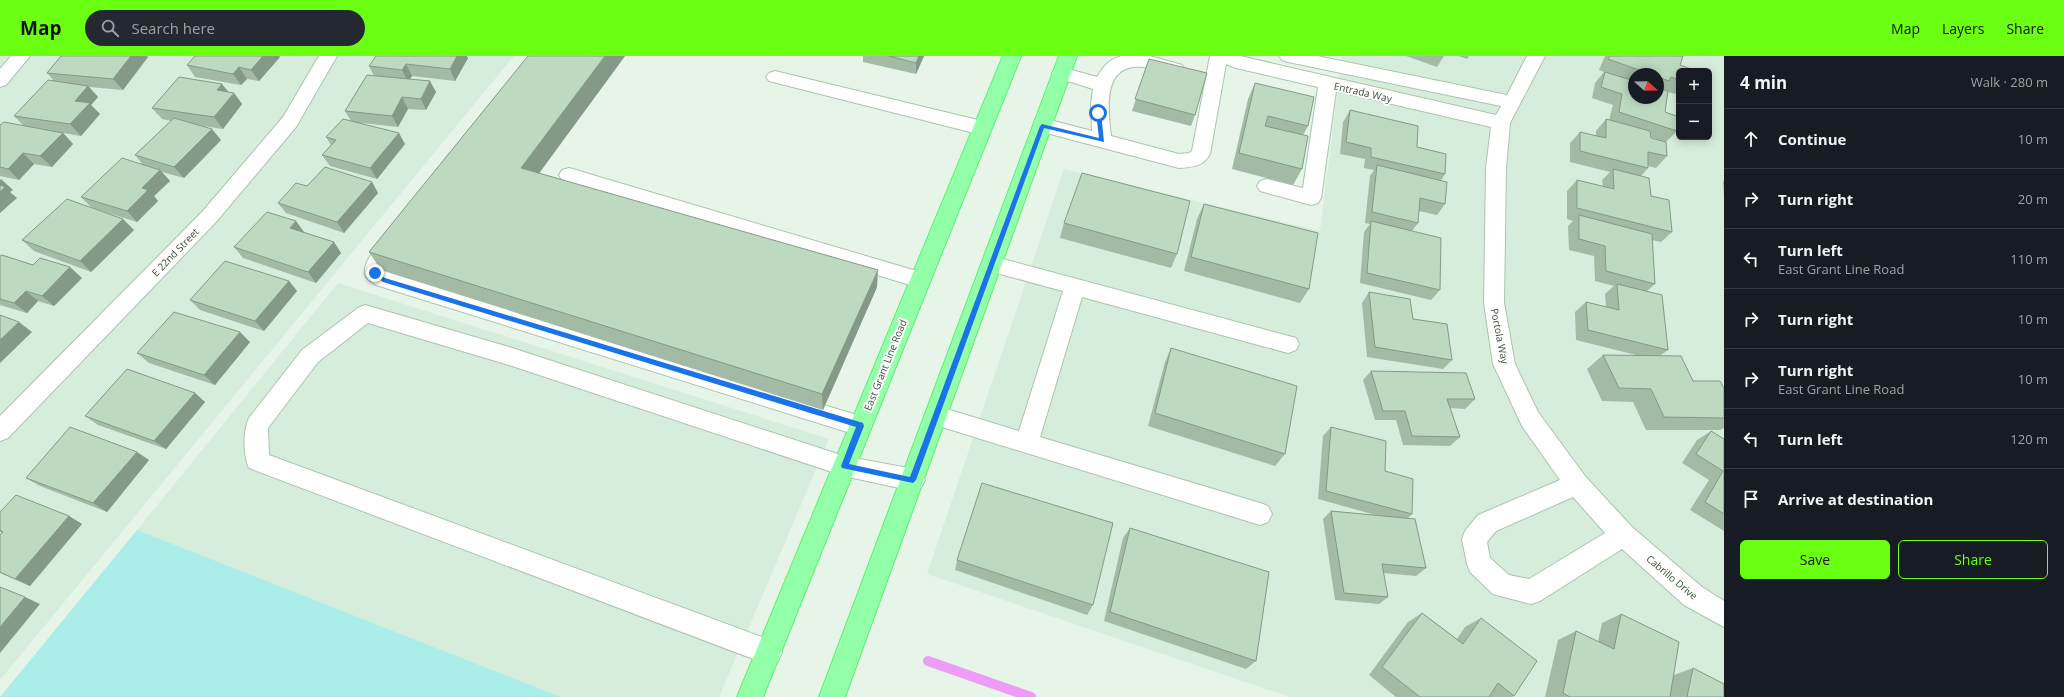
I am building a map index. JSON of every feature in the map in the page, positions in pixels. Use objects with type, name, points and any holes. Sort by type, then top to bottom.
[{"type":"main road","name":"East Grant Line Road","points":[[750,697],[1012,56]]},
{"type":"main road","points":[[832,697],[937,416],[1064,65]]},
{"type":"street","points":[[0,81],[21,56]]},
{"type":"street","name":"E 22nd Street","points":[[0,432],[210,217],[290,122],[328,56]]},
{"type":"street","points":[[1042,126],[1179,161],[1194,160],[1201,154],[1204,75],[1219,56]]},
{"type":"street","name":"Entrada Way","points":[[1228,56],[1236,62],[1501,123]]},
{"type":"street","name":"Entrada Way","points":[[1288,56],[1511,102]]},
{"type":"street","name":"Portola Way","points":[[1536,56],[1501,123],[1496,168],[1494,303],[1504,364],[1530,419],[1577,484],[1623,535]]},
{"type":"street","points":[[1102,141],[1098,113],[1102,86],[1110,70],[1122,61],[1133,60],[1204,75]]},
{"type":"street","points":[[1064,65],[1102,86]]},
{"type":"street","points":[[775,77],[982,128]]},
{"type":"street","points":[[1267,186],[1311,198],[1328,83]]},
{"type":"street","points":[[569,175],[920,280]]},
{"type":"street","points":[[405,227],[376,264],[375,273],[383,279],[860,426]]},
{"type":"street","points":[[992,264],[1288,344]]},
{"type":"street","points":[[1026,443],[1075,287]]},
{"type":"street","points":[[769,652],[256,461],[258,425],[310,356],[365,314],[509,356],[844,466],[913,480]]},
{"type":"street","points":[[937,416],[1260,514]]},
{"type":"street","points":[[1577,484],[1486,523],[1474,539],[1479,564],[1502,585],[1531,592],[1623,535]]},
{"type":"street","name":"Cabrillo Drive","points":[[1623,535],[1693,596],[1724,615]]},
{"type":"shaded area","points":[[0,56],[514,56],[0,680]]},
{"type":"shaded area","points":[[1342,56],[1724,56],[1724,697],[1290,697],[927,574],[1064,169],[1320,231]]},
{"type":"shaded area","points":[[338,283],[829,439],[719,697],[561,697],[137,530]]},
{"type":"shaded area","points":[[137,530],[561,697],[0,697]]},
{"type":"building","points":[[61,56],[131,56],[113,79],[47,73]]},
{"type":"building","points":[[195,56],[263,56],[251,70],[239,67],[233,74],[187,65]]},
{"type":"building","points":[[376,56],[457,56],[450,69],[406,64],[402,70],[369,66]]},
{"type":"building","points":[[528,56],[605,56],[521,168],[878,270],[822,394],[369,252]]},
{"type":"building","points":[[889,56],[919,56],[916,63]]},
{"type":"building","points":[[1610,56],[1683,56],[1680,65],[1688,68],[1676,68],[1676,79],[1671,77],[1669,81],[1664,79],[1664,68],[1633,68],[1608,59]]},
{"type":"building","points":[[1149,59],[1207,73],[1195,115],[1135,99]]},
{"type":"building","points":[[1605,72],[1628,79],[1628,104],[1664,104],[1664,90],[1668,91],[1665,112],[1676,116],[1676,131],[1619,112],[1622,94],[1601,87]]},
{"type":"building","points":[[367,75],[430,81],[421,99],[402,97],[392,116],[345,111]]},
{"type":"building","points":[[179,77],[222,84],[217,90],[234,93],[214,117],[152,108]]},
{"type":"building","points":[[48,80],[88,86],[75,101],[90,103],[70,124],[14,116]]},
{"type":"building","points":[[1255,83],[1314,97],[1308,126],[1268,116],[1265,126],[1308,136],[1302,169],[1239,153]]},
{"type":"building","points":[[1350,110],[1418,126],[1417,147],[1446,154],[1445,174],[1371,157],[1371,148],[1346,142]]},
{"type":"building","points":[[174,118],[212,129],[174,167],[135,155]]},
{"type":"building","points":[[343,119],[399,133],[370,168],[322,155],[336,140],[326,137]]},
{"type":"building","points":[[1606,119],[1650,131],[1651,138],[1666,142],[1667,156],[1648,152],[1648,168],[1580,151],[1580,132],[1606,138]]},
{"type":"building","points":[[4,122],[63,133],[40,156],[23,153],[8,169],[0,167],[0,125]]},
{"type":"building","points":[[122,158],[160,170],[142,188],[148,190],[127,211],[81,197]]},
{"type":"building","points":[[1377,165],[1447,182],[1445,204],[1420,198],[1418,223],[1372,212]]},
{"type":"building","points":[[325,167],[372,182],[337,222],[278,203],[296,183],[307,186]]},
{"type":"building","points":[[1613,169],[1649,178],[1651,196],[1669,200],[1672,232],[1577,208],[1577,180],[1614,189]]},
{"type":"building","points":[[1082,173],[1190,201],[1177,254],[1064,223]]},
{"type":"building","points":[[0,185],[5,187],[0,192]]},
{"type":"building","points":[[67,199],[123,219],[80,261],[22,240]]},
{"type":"building","points":[[1204,204],[1318,233],[1309,289],[1191,257]]},
{"type":"building","points":[[267,212],[296,221],[290,228],[334,242],[308,272],[234,247]]},
{"type":"building","points":[[1579,215],[1652,234],[1655,284],[1606,271],[1605,246],[1579,239]]},
{"type":"building","points":[[1371,221],[1441,238],[1440,290],[1367,273]]},
{"type":"building","points":[[2,255],[33,265],[40,258],[70,267],[42,296],[26,291],[14,303],[0,299],[0,256]]},
{"type":"building","points":[[225,261],[289,281],[255,321],[190,300]]},
{"type":"building","points":[[1617,284],[1662,295],[1668,350],[1588,330],[1586,302],[1619,310]]},
{"type":"building","points":[[1369,292],[1410,299],[1413,319],[1447,324],[1452,360],[1375,347]]},
{"type":"building","points":[[174,312],[240,332],[204,375],[137,353]]},
{"type":"building","points":[[0,315],[19,322],[0,340]]},
{"type":"building","points":[[1171,348],[1297,386],[1285,454],[1155,413]]},
{"type":"building","points":[[1603,355],[1681,356],[1693,381],[1720,381],[1724,388],[1724,418],[1664,417],[1651,389],[1619,388]]},
{"type":"building","points":[[127,369],[195,393],[154,441],[85,416]]},
{"type":"building","points":[[1371,371],[1466,373],[1475,399],[1447,399],[1460,437],[1412,436],[1405,411],[1383,411]]},
{"type":"building","points":[[70,427],[137,452],[93,503],[26,478]]},
{"type":"building","points":[[1331,427],[1386,441],[1385,471],[1413,479],[1412,514],[1326,491]]},
{"type":"building","points":[[1711,431],[1724,439],[1724,514],[1705,502],[1723,471],[1696,454]]},
{"type":"building","points":[[982,483],[1113,523],[1093,605],[957,560]]},
{"type":"building","points":[[16,495],[69,516],[15,579],[0,572],[0,535],[3,532],[0,530],[0,512]]},
{"type":"building","points":[[1331,511],[1415,519],[1426,568],[1382,564],[1388,597],[1344,593]]},
{"type":"building","points":[[1130,528],[1269,572],[1256,661],[1110,612]]},
{"type":"building","points":[[0,587],[25,597],[0,627]]},
{"type":"building","points":[[1422,613],[1463,644],[1481,618],[1537,661],[1514,696],[1498,683],[1489,697],[1420,697],[1382,667]]},
{"type":"building","points":[[1621,614],[1679,642],[1670,697],[1570,697],[1563,693],[1576,631],[1614,649]]},
{"type":"building","points":[[1693,668],[1724,684],[1724,697],[1687,697]]},
{"type":"waterway","points":[[928,661],[1031,697]]},
{"type":"route","points":[[375,273],[383,279],[860,426],[844,466],[913,480],[1042,126],[1102,141],[1098,113]]}]
